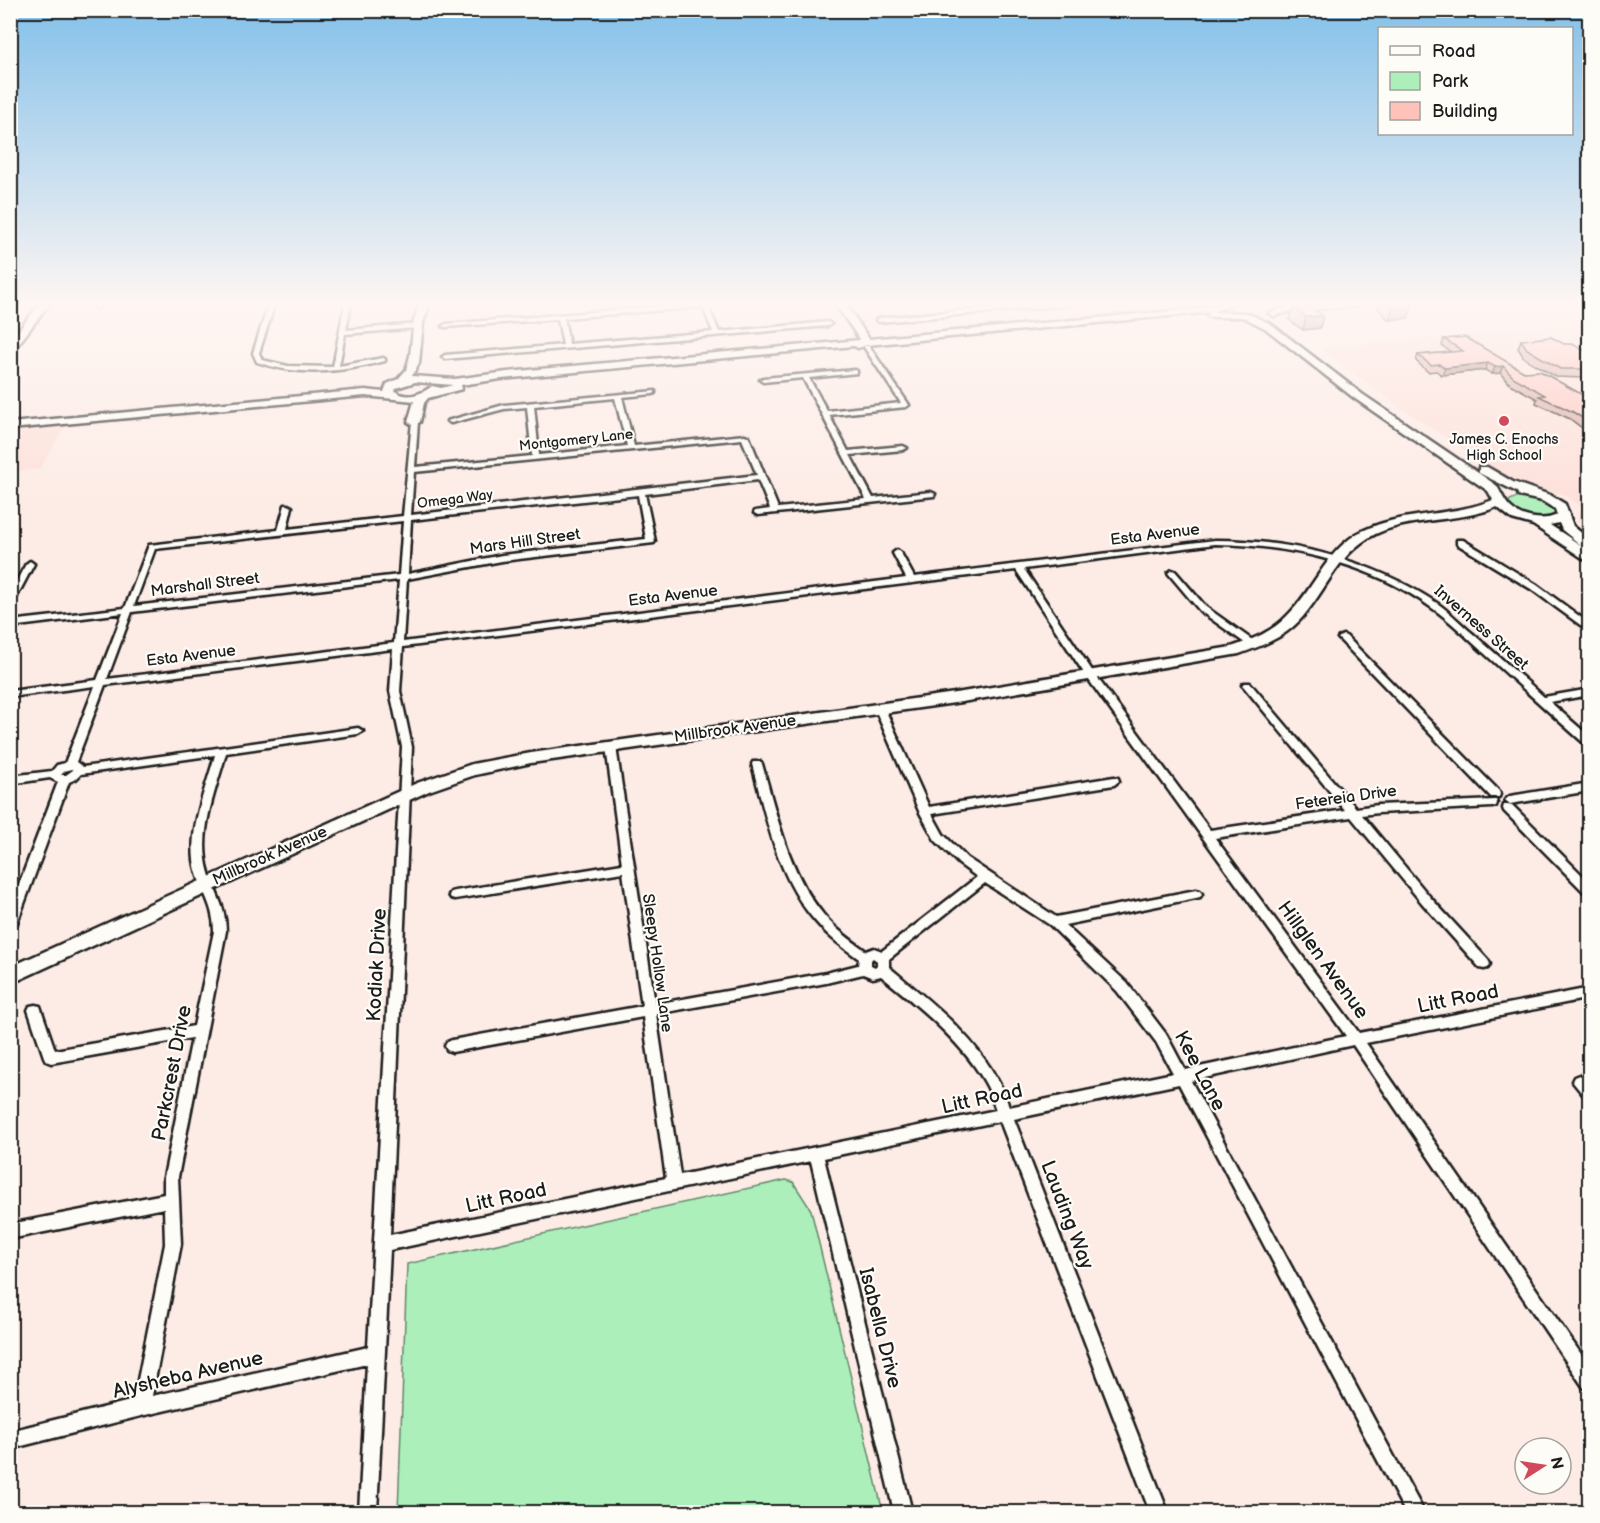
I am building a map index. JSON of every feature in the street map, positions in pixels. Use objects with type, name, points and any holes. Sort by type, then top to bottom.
[{"type":"main road","points":[[409,374],[388,392],[410,403],[410,416],[414,422]]},
{"type":"main road","points":[[418,374],[427,379]]},
{"type":"main road","points":[[10,421],[372,388],[427,379],[457,382],[518,374]]},
{"type":"main road","points":[[10,426],[363,393],[398,397],[427,395],[456,387],[569,374]]},
{"type":"main road","points":[[1331,374],[1492,488],[1506,510],[1528,519],[1566,541],[1590,559]]},
{"type":"main road","points":[[1344,374],[1385,405],[1493,476],[1557,503],[1564,510],[1563,517],[1567,527],[1590,547]]},
{"type":"main road","name":"Kodiak Drive","points":[[414,422],[419,402],[437,387],[435,382],[427,379]]},
{"type":"main road","name":"Millbrook Avenue","points":[[10,976],[404,795],[448,778],[490,766],[880,708],[1234,651],[1273,634],[1295,617],[1348,548],[1371,532],[1398,524],[1482,509],[1511,493],[1533,494]]},
{"type":"main road","name":"Millbrook Avenue","points":[[1449,516],[1491,514],[1528,519]]},
{"type":"main road","points":[[1528,519],[1551,522],[1563,517]]},
{"type":"street","points":[[763,380],[829,374]]},
{"type":"street","points":[[825,413],[906,405],[886,374]]},
{"type":"street","points":[[805,376],[871,501]]},
{"type":"street","points":[[450,421],[483,411],[653,392]]},
{"type":"street","points":[[618,396],[631,448]]},
{"type":"street","points":[[530,405],[536,457]]},
{"type":"street","name":"Kodiak Drive","points":[[368,1512],[407,747],[395,691],[414,422]]},
{"type":"street","name":"Montgomery Lane","points":[[410,470],[745,437],[761,477]]},
{"type":"street","points":[[846,453],[903,448]]},
{"type":"street","points":[[761,477],[775,511]]},
{"type":"street","name":"Omega Way","points":[[129,609],[152,547],[761,477]]},
{"type":"street","name":"Mars Hill Street","points":[[403,577],[502,558],[651,541],[641,492]]},
{"type":"street","points":[[758,513],[931,494]]},
{"type":"street","points":[[282,532],[288,507]]},
{"type":"street","name":"Esta Avenue","points":[[10,694],[1230,542],[1281,545],[1337,561]]},
{"type":"street","points":[[1460,542],[1534,587],[1590,629]]},
{"type":"street","points":[[897,553],[912,581]]},
{"type":"street","name":"Inverness Street","points":[[1337,561],[1391,581],[1429,601],[1590,743]]},
{"type":"street","points":[[10,602],[30,564]]},
{"type":"street","name":"Hillglen Avenue","points":[[1019,567],[1089,674],[1356,1039],[1590,1382]]},
{"type":"street","points":[[1172,573],[1203,609],[1252,644]]},
{"type":"street","name":"Marshall Street","points":[[10,624],[403,577]]},
{"type":"street","points":[[74,768],[101,682],[129,609]]},
{"type":"street","points":[[1343,638],[1493,799]]},
{"type":"street","points":[[1247,685],[1426,900],[1484,964]]},
{"type":"street","points":[[1542,700],[1590,692]]},
{"type":"street","name":"Kee Lane","points":[[880,708],[932,826],[947,846],[985,878],[1054,922],[1100,964],[1129,995],[1161,1038],[1222,1156],[1415,1512]]},
{"type":"street","points":[[11,923],[61,768],[221,751],[358,731]]},
{"type":"street","name":"Sleepy Hollow Lane","points":[[610,747],[674,1183]]},
{"type":"street","name":"Parkcrest Drive","points":[[141,1407],[170,1260],[174,1162],[221,921],[218,902],[202,873],[199,851],[221,751]]},
{"type":"street","points":[[757,764],[784,859],[796,886],[818,916],[865,962],[871,971],[985,878]]},
{"type":"street","points":[[10,780],[60,776]]},
{"type":"street","points":[[925,811],[1114,782]]},
{"type":"street","points":[[1509,804],[1590,787]]},
{"type":"street","name":"Fetereia Drive","points":[[1206,835],[1403,806],[1493,799],[1509,804]]},
{"type":"street","points":[[1509,804],[1590,891]]},
{"type":"street","points":[[455,895],[627,867]]},
{"type":"street","points":[[1054,922],[1196,894]]},
{"type":"street","points":[[452,1046],[826,978],[865,962]]},
{"type":"street","name":"Lauding Way","points":[[882,963],[965,1043],[993,1084],[1159,1512]]},
{"type":"street","name":"Litt Road","points":[[382,1244],[1356,1039],[1590,993]]},
{"type":"street","points":[[34,1010],[51,1057],[200,1031]]},
{"type":"street","points":[[1579,1081],[1590,1093]]},
{"type":"street","name":"Isabella Drive","points":[[816,1154],[903,1512]]},
{"type":"street","points":[[10,1232],[171,1200]]},
{"type":"street","name":"Alysheba Avenue","points":[[10,1440],[141,1407],[376,1354]]},
{"type":"shaded area","name":"James C. Enochs High School","points":[[1355,374],[1589,374],[1589,536],[1578,521],[1578,514],[1583,508],[1565,495],[1530,487],[1502,474],[1405,411]]},
{"type":"shaded area","points":[[68,421],[40,469],[11,472],[11,427]]},
{"type":"green space","points":[[1517,497],[1534,498],[1554,509],[1555,513],[1537,518],[1524,515],[1509,503]]},
{"type":"green space","points":[[786,1180],[793,1182],[811,1210],[883,1512],[398,1512],[407,1264]]},
{"type":"building","points":[[1510,374],[1545,374],[1590,399],[1590,423],[1539,396],[1545,395]]},
{"type":"place","name":"James C. Enochs High School","points":[[1504,421]]}]
